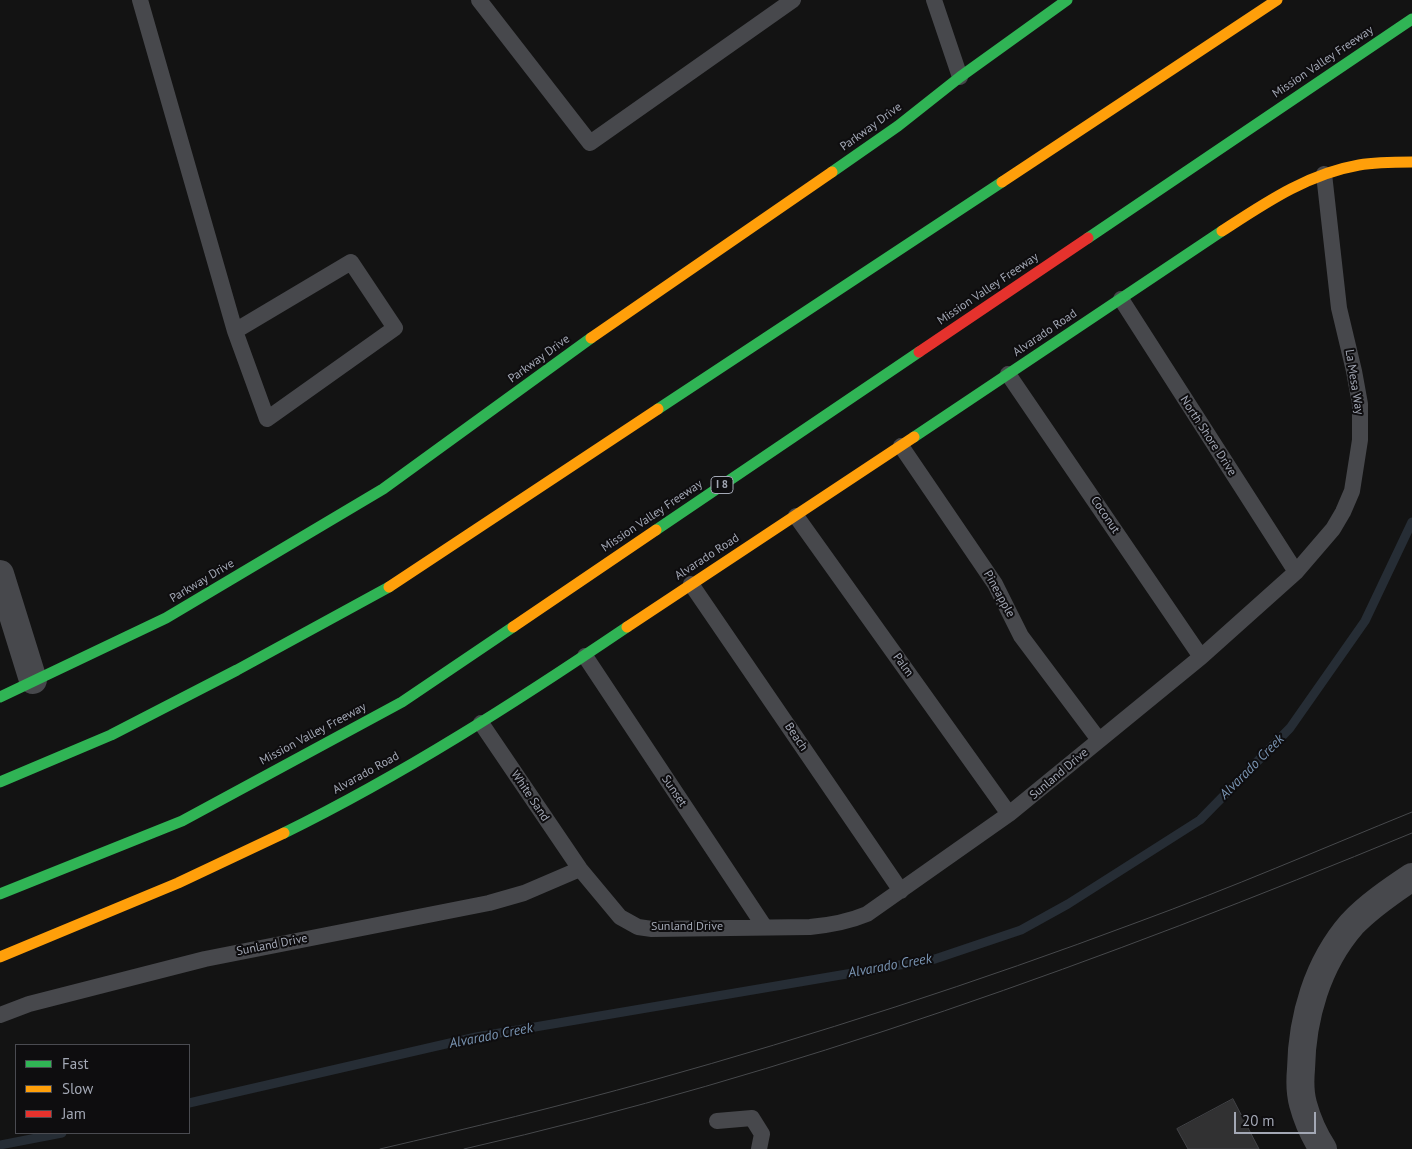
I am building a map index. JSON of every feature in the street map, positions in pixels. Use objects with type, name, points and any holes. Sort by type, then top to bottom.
[{"type":"main road","name":"Parkway Drive","points":[[0,697],[166,618],[383,489],[567,355],[898,126],[960,77],[1067,0]]},
{"type":"main road","points":[[0,782],[111,735],[378,594],[1277,0]]},
{"type":"main road","name":"Mission Valley Freeway","points":[[0,894],[182,821],[402,702],[1412,19]]},
{"type":"main road","name":"Alvarado Road","points":[[0,957],[96,919],[226,861],[368,788],[481,723],[796,516],[1274,196],[1324,174],[1372,163],[1412,162]]},
{"type":"street","points":[[0,574],[33,680]]},
{"type":"street","points":[[1323,1149],[1302,1102],[1300,1079],[1303,1032],[1310,1003],[1321,975],[1335,949],[1352,924],[1386,894],[1412,877]]},
{"type":"lane","points":[[140,0],[235,331],[267,419],[395,328],[351,262],[235,331]]},
{"type":"lane","points":[[479,0],[590,143],[792,0]]},
{"type":"lane","points":[[934,0],[960,77]]},
{"type":"lane","name":"La Mesa Way","points":[[1296,572],[1333,529],[1343,512],[1352,491],[1360,440],[1360,404],[1339,308],[1324,174]]},
{"type":"lane","name":"North Shore Drive","points":[[1120,299],[1296,572]]},
{"type":"lane","name":"Coconut","points":[[1008,374],[1201,657]]},
{"type":"lane","name":"Pineapple","points":[[901,446],[995,584],[1021,636],[1099,740]]},
{"type":"lane","name":"Palm","points":[[796,516],[1009,814]]},
{"type":"lane","name":"Sunland Drive","points":[[0,1015],[29,1004],[205,959],[489,903],[524,893],[580,869],[620,917],[638,927],[652,929],[830,925],[850,921],[867,914],[1009,814],[1201,657],[1296,572]]},
{"type":"lane","name":"Beach","points":[[691,584],[901,891]]},
{"type":"lane","name":"Sunset","points":[[585,656],[764,926]]},
{"type":"lane","name":"White Sand","points":[[481,723],[580,869]]},
{"type":"lane","points":[[717,1121],[752,1118],[762,1134],[759,1149]]},
{"type":"building","points":[[1233,1099],[1259,1149],[1188,1149],[1177,1129]]},
{"type":"waterway","name":"Alvarado Creek","points":[[190,1103],[476,1037],[935,959],[1021,930],[1068,904],[1200,820],[1290,728],[1365,621],[1412,522]]},
{"type":"waterway","name":"Alvarado Creek","points":[[0,1145],[57,1134]]},
{"type":"tram line","points":[[380,1149],[617,1090],[896,1007],[1017,966],[1173,909],[1412,812]]},
{"type":"tram line","points":[[464,1149],[706,1086],[826,1050],[944,1011],[1180,926],[1412,833]]},
{"type":"traffic: fast","points":[[832,172],[898,126],[960,77],[1067,0]]},
{"type":"traffic: fast","points":[[1088,238],[1412,19]]},
{"type":"traffic: fast","points":[[658,409],[1002,182]]},
{"type":"traffic: fast","points":[[914,437],[1222,231]]},
{"type":"traffic: fast","points":[[0,697],[166,618],[383,489],[591,338]]},
{"type":"traffic: fast","points":[[656,530],[919,352]]},
{"type":"traffic: fast","points":[[0,782],[111,735],[237,670],[389,587]]},
{"type":"traffic: fast","points":[[0,894],[182,821],[402,702],[513,627]]},
{"type":"traffic: fast","points":[[284,833],[416,762],[543,683],[627,627]]},
{"type":"traffic: slow","points":[[1002,182],[1277,0]]},
{"type":"traffic: slow","points":[[1222,231],[1287,191],[1322,175],[1365,164],[1412,162]]},
{"type":"traffic: slow","points":[[591,338],[832,172]]},
{"type":"traffic: slow","points":[[389,587],[658,409]]},
{"type":"traffic: slow","points":[[627,627],[914,437]]},
{"type":"traffic: slow","points":[[513,627],[656,530]]},
{"type":"traffic: slow","points":[[0,957],[178,883],[284,833]]},
{"type":"traffic: jam","points":[[919,352],[1088,238]]}]
